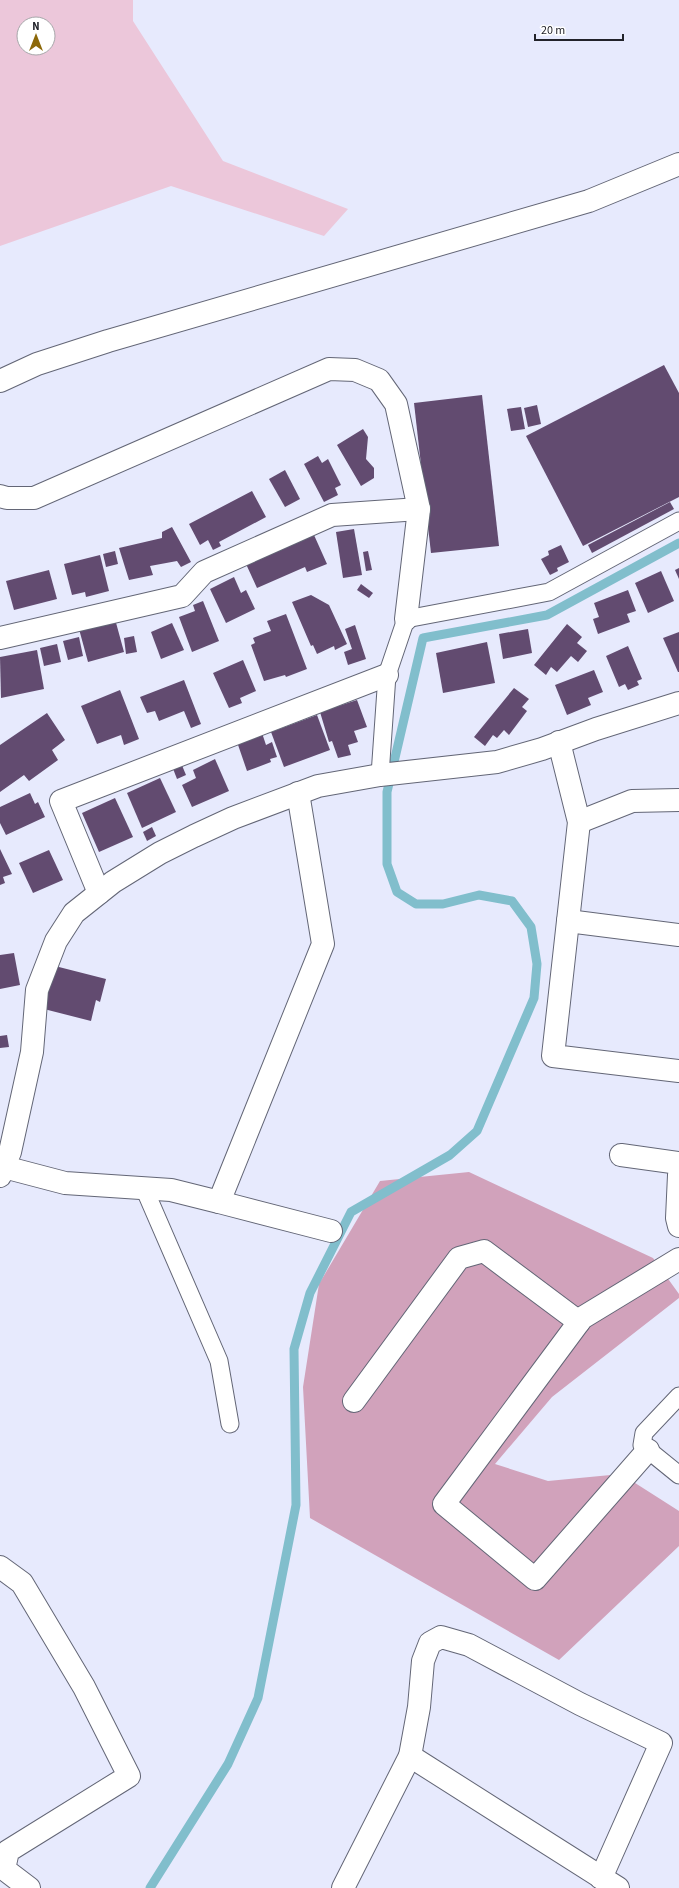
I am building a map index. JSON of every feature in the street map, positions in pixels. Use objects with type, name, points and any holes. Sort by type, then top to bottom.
[{"type":"street","points":[[0,381],[37,364],[108,341],[589,201],[679,164]]},
{"type":"street","points":[[0,496],[7,498],[34,498],[329,369],[355,370],[380,380],[396,404],[419,509],[406,620]]},
{"type":"street","points":[[0,638],[182,596],[204,572],[332,515],[419,509]]},
{"type":"street","points":[[100,893],[60,801],[387,675]]},
{"type":"street","points":[[331,1231],[171,1190],[65,1183],[2,1171],[10,1152],[32,1052],[37,990],[56,941],[74,913],[113,882],[194,836],[233,818],[318,786],[380,775],[497,762],[679,703]]},
{"type":"street","points":[[559,742],[579,822],[553,1056],[679,1071]]},
{"type":"street","points":[[219,1202],[323,944],[298,793]]},
{"type":"street","points":[[579,822],[632,801],[679,800]]},
{"type":"street","points":[[568,922],[679,935]]},
{"type":"street","points":[[621,1156],[679,1163]]},
{"type":"street","points":[[679,1175],[677,1218],[679,1226]]},
{"type":"street","points":[[354,1401],[459,1258],[484,1251],[579,1322]]},
{"type":"street","points":[[648,1450],[535,1579],[444,1504],[582,1318],[679,1259]]},
{"type":"street","points":[[0,1567],[22,1583],[84,1687],[129,1776],[8,1851],[4,1869],[29,1888]]},
{"type":"street","points":[[343,1888],[410,1756],[419,1707],[423,1661],[430,1643],[441,1637],[469,1646],[580,1704],[661,1743],[610,1883],[410,1756]]},
{"type":"lane","points":[[380,775],[387,675],[406,620],[549,592],[679,521]]},
{"type":"lane","points":[[144,1188],[219,1361],[230,1424]]},
{"type":"lane","points":[[679,1396],[644,1432],[642,1445],[679,1475]]},
{"type":"shaded area","points":[[0,0],[133,0],[133,21],[223,161],[348,209],[324,236],[171,186],[0,246]]},
{"type":"shaded area","points":[[469,1172],[653,1258],[679,1294],[679,1298],[552,1397],[495,1464],[548,1481],[621,1474],[679,1511],[679,1546],[559,1660],[310,1518],[303,1387],[319,1284],[380,1181]]},
{"type":"building","points":[[664,365],[679,393],[679,497],[583,546],[526,436]]},
{"type":"building","points":[[482,395],[499,546],[431,553],[414,403]]},
{"type":"building","points":[[537,405],[541,424],[528,427],[524,408]]},
{"type":"building","points":[[521,407],[525,429],[511,431],[507,409]]},
{"type":"building","points":[[363,429],[368,437],[366,459],[374,468],[374,478],[361,486],[337,445]]},
{"type":"building","points":[[318,456],[322,463],[328,459],[341,485],[335,488],[338,495],[324,502],[304,464]]},
{"type":"building","points":[[285,470],[300,499],[285,507],[269,479]]},
{"type":"building","points":[[252,491],[266,517],[219,542],[221,546],[213,550],[208,540],[200,545],[189,524]]},
{"type":"building","points":[[670,502],[674,509],[592,553],[588,545]]},
{"type":"building","points":[[172,527],[191,562],[181,567],[177,561],[150,566],[153,575],[129,580],[119,548],[162,538],[162,532]]},
{"type":"building","points":[[354,529],[362,575],[343,578],[336,532]]},
{"type":"building","points":[[314,535],[327,564],[307,572],[305,567],[257,588],[246,564]]},
{"type":"building","points":[[561,545],[569,562],[557,568],[558,571],[550,575],[541,559],[549,555],[548,551]]},
{"type":"building","points":[[115,551],[118,564],[106,567],[103,554]]},
{"type":"building","points":[[368,551],[372,570],[366,571],[363,552]]},
{"type":"building","points":[[100,555],[109,591],[86,597],[85,592],[72,595],[64,564]]},
{"type":"building","points":[[679,568],[679,579],[675,570]]},
{"type":"building","points":[[49,570],[57,599],[14,610],[6,581]]},
{"type":"building","points":[[661,571],[674,601],[648,613],[635,583]]},
{"type":"building","points":[[234,577],[241,593],[246,590],[255,609],[226,623],[210,589]]},
{"type":"building","points":[[361,584],[373,593],[369,598],[357,590]]},
{"type":"building","points":[[628,590],[636,611],[627,614],[630,622],[598,634],[593,619],[599,617],[594,603]]},
{"type":"building","points":[[311,595],[329,605],[347,644],[335,650],[334,646],[317,654],[313,645],[311,646],[292,602]]},
{"type":"building","points":[[203,601],[219,641],[192,652],[179,617],[195,611],[193,605]]},
{"type":"building","points":[[286,614],[307,669],[286,677],[285,675],[264,681],[251,645],[255,643],[253,638],[271,631],[267,621]]},
{"type":"building","points":[[115,619],[124,652],[88,662],[79,629]]},
{"type":"building","points":[[172,623],[184,650],[161,659],[151,632]]},
{"type":"building","points":[[567,624],[582,637],[577,643],[587,651],[578,662],[571,656],[557,672],[551,667],[546,675],[534,665]]},
{"type":"building","points":[[355,625],[366,659],[348,665],[344,652],[352,649],[345,629]]},
{"type":"building","points":[[528,629],[532,653],[503,659],[499,634]]},
{"type":"building","points":[[679,632],[679,672],[678,672],[663,638]]},
{"type":"building","points":[[134,636],[137,652],[126,654],[124,638]]},
{"type":"building","points":[[79,637],[83,656],[68,660],[63,641]]},
{"type":"building","points":[[487,642],[495,683],[443,693],[436,653]]},
{"type":"building","points":[[57,644],[61,662],[44,666],[40,648]]},
{"type":"building","points":[[628,646],[642,679],[637,681],[639,685],[628,690],[625,684],[619,687],[606,656]]},
{"type":"building","points":[[37,650],[44,689],[1,698],[0,657]]},
{"type":"building","points":[[243,660],[256,691],[240,698],[242,703],[229,708],[213,673]]},
{"type":"building","points":[[594,670],[603,692],[588,698],[591,705],[567,715],[555,685]]},
{"type":"building","points":[[184,680],[201,724],[191,728],[184,711],[159,721],[155,711],[147,713],[140,697]]},
{"type":"building","points":[[514,688],[529,699],[522,707],[527,711],[509,735],[504,730],[497,738],[493,735],[485,746],[474,737]]},
{"type":"building","points":[[120,690],[139,739],[124,745],[121,735],[97,744],[81,706]]},
{"type":"building","points":[[357,700],[367,727],[354,731],[358,742],[348,745],[351,755],[338,758],[332,741],[329,742],[320,712]]},
{"type":"building","points":[[47,713],[65,740],[52,750],[58,760],[29,781],[24,775],[0,792],[0,745]]},
{"type":"building","points":[[317,715],[330,750],[284,767],[271,732]]},
{"type":"building","points":[[261,730],[266,745],[272,742],[277,757],[270,759],[271,762],[247,771],[236,739]]},
{"type":"building","points":[[215,759],[229,791],[192,807],[182,785],[196,778],[193,770]]},
{"type":"building","points":[[181,763],[186,775],[177,779],[172,766]]},
{"type":"building","points":[[160,778],[176,812],[142,828],[127,793]]},
{"type":"building","points":[[30,793],[35,804],[38,802],[45,817],[6,835],[0,823],[0,807]]},
{"type":"building","points":[[115,798],[133,837],[99,852],[82,813]]},
{"type":"building","points":[[152,827],[156,836],[147,841],[143,832]]},
{"type":"building","points":[[0,849],[12,874],[3,877],[5,883],[0,885]]},
{"type":"building","points":[[49,850],[63,880],[33,893],[19,863]]},
{"type":"building","points":[[14,953],[20,985],[0,989],[0,955]]},
{"type":"building","points":[[55,966],[106,979],[100,1002],[96,1000],[91,1021],[44,1009]]},
{"type":"building","points":[[7,1035],[9,1047],[0,1048],[0,1036]]},
{"type":"waterway","points":[[150,1888],[228,1764],[258,1698],[296,1505],[294,1349],[310,1293],[351,1212],[450,1155],[477,1131],[534,998],[537,964],[531,927],[512,901],[479,895],[443,904],[416,904],[397,892],[387,864],[387,792],[423,638],[547,615],[679,543]]}]
